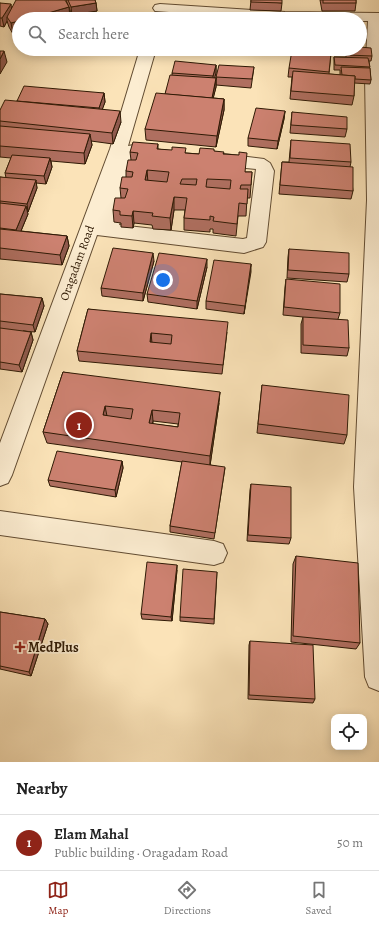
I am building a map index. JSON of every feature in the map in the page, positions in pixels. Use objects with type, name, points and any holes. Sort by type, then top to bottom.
[{"type":"street","points":[[159,9],[213,12]]},
{"type":"street","points":[[367,17],[377,17],[376,200],[366,487],[379,677]]},
{"type":"street","name":"Oragadam Road","points":[[0,475],[99,229],[134,150],[147,56]]},
{"type":"street","points":[[99,229],[244,246],[256,242],[265,171],[262,165],[258,163],[196,157]]},
{"type":"street","points":[[0,523],[214,553]]},
{"type":"building","points":[[16,0],[65,0],[69,7],[52,12],[12,12],[11,23],[7,17]]},
{"type":"building","points":[[68,0],[95,0],[96,3],[71,7]]},
{"type":"building","points":[[251,0],[282,0],[282,3],[251,2]]},
{"type":"building","points":[[323,0],[356,0],[356,3],[323,3]]},
{"type":"building","points":[[0,3],[11,4],[2,18],[0,18]]},
{"type":"building","points":[[367,48],[371,48],[372,56],[367,56]]},
{"type":"building","points":[[0,51],[4,51],[0,59]]},
{"type":"building","points":[[291,56],[331,56],[329,72],[289,68]]},
{"type":"building","points":[[334,57],[368,58],[370,67],[335,65]]},
{"type":"building","points":[[175,61],[216,65],[213,76],[172,73]]},
{"type":"building","points":[[219,65],[254,67],[252,79],[216,77]]},
{"type":"building","points":[[341,67],[370,68],[371,80],[355,79],[355,76],[342,75]]},
{"type":"building","points":[[293,71],[355,76],[354,96],[291,91]]},
{"type":"building","points":[[170,75],[216,78],[212,98],[165,94]]},
{"type":"building","points":[[24,86],[104,93],[99,108],[17,101]]},
{"type":"building","points":[[156,93],[224,99],[217,136],[145,129]]},
{"type":"building","points":[[5,100],[120,111],[112,133],[0,121],[0,110]]},
{"type":"building","points":[[256,108],[285,111],[278,141],[248,138]]},
{"type":"building","points":[[292,112],[347,117],[347,129],[291,125]]},
{"type":"building","points":[[0,126],[90,134],[84,153],[0,146]]},
{"type":"building","points":[[291,140],[350,144],[351,162],[290,158]]},
{"type":"building","points":[[133,142],[158,144],[157,149],[172,150],[172,147],[186,148],[185,153],[199,154],[200,148],[214,149],[214,151],[224,152],[223,154],[239,155],[239,152],[247,153],[245,172],[252,172],[251,185],[241,185],[240,189],[248,189],[247,204],[239,203],[237,224],[213,221],[214,217],[210,216],[210,220],[184,218],[187,198],[174,197],[170,218],[152,216],[153,213],[133,211],[132,216],[120,215],[120,211],[113,210],[115,198],[125,198],[128,189],[120,188],[122,177],[132,177],[133,172],[126,171],[128,160],[136,160],[138,153],[130,152]],"holes":[[[147,170],[169,172],[167,182],[145,180]],[[182,179],[197,179],[196,185],[180,184]],[[207,179],[231,180],[230,189],[206,187]]]},
{"type":"building","points":[[12,155],[50,158],[44,176],[5,173]]},
{"type":"building","points":[[282,162],[353,167],[353,191],[280,185]]},
{"type":"building","points":[[0,177],[36,180],[27,204],[0,201]]},
{"type":"building","points":[[0,203],[26,206],[16,230],[0,228]]},
{"type":"building","points":[[0,229],[67,236],[60,255],[0,248]]},
{"type":"building","points":[[113,248],[153,253],[143,293],[101,288]]},
{"type":"building","points":[[289,249],[349,253],[349,274],[288,270]]},
{"type":"building","points":[[159,253],[207,259],[197,301],[147,294]]},
{"type":"building","points":[[214,260],[251,264],[245,306],[206,301]]},
{"type":"building","points":[[286,279],[340,284],[340,313],[284,307]]},
{"type":"building","points":[[0,294],[42,298],[33,325],[0,321]]},
{"type":"building","points":[[88,309],[228,322],[223,365],[77,351]],"holes":[[[151,333],[172,335],[171,344],[150,342]]]},
{"type":"building","points":[[303,317],[348,320],[349,348],[303,345]]},
{"type":"building","points":[[0,328],[31,332],[19,365],[0,362]]},
{"type":"building","points":[[63,372],[220,392],[210,456],[43,432]],"holes":[[[105,406],[133,409],[131,419],[103,415]],[[152,410],[180,413],[178,427],[149,423]]]},
{"type":"building","points":[[262,385],[349,395],[347,435],[258,424]]},
{"type":"building","points":[[57,451],[122,461],[115,490],[48,480]]},
{"type":"building","points":[[182,461],[225,467],[215,533],[170,526]]},
{"type":"building","points":[[251,484],[291,487],[291,538],[248,535]]},
{"type":"building","points":[[296,556],[358,563],[360,643],[293,636]]},
{"type":"building","points":[[147,562],[177,565],[171,617],[141,614]]},
{"type":"building","points":[[183,569],[217,572],[214,619],[180,617]]},
{"type":"building","name":"MedPlus","points":[[0,612],[45,619],[29,672],[0,666]]},
{"type":"building","points":[[250,641],[313,645],[315,699],[249,695]]},
{"type":"place","name":"Elam Mahal","points":[[79,425]]},
{"type":"place","name":"MedPlus","points":[[20,647]]}]
